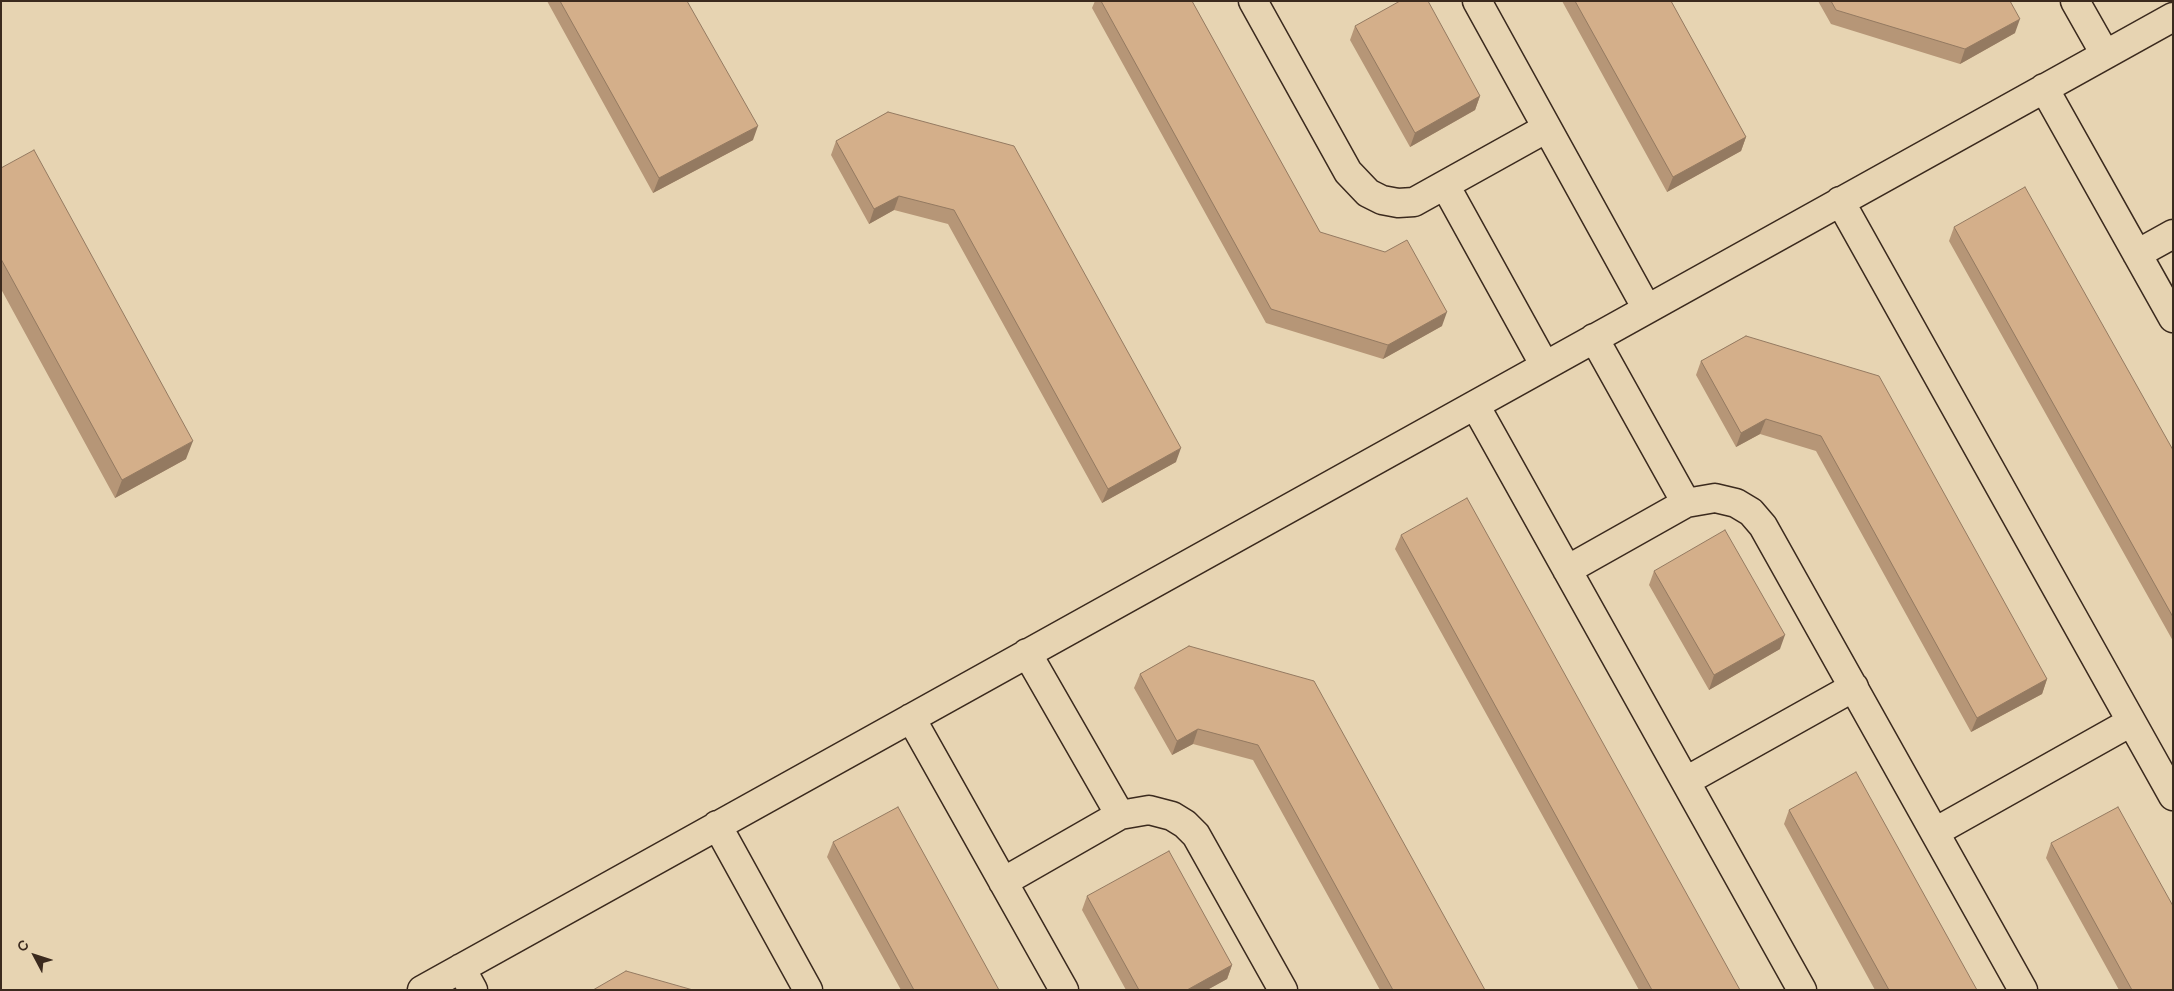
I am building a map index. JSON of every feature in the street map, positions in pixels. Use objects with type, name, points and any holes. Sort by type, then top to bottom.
[{"type":"street","points":[[1253,1],[1348,172],[1357,184],[1368,193],[1382,200],[1398,203],[1414,202],[1547,128]]},
{"type":"street","points":[[1477,1],[1647,309]]},
{"type":"street","points":[[2075,1],[2104,54]]},
{"type":"street","points":[[422,990],[467,979],[717,826],[2173,16]]},
{"type":"street","points":[[2044,88],[2173,318]]},
{"type":"street","points":[[1445,185],[1545,366]]},
{"type":"street","points":[[1840,202],[2173,796]]},
{"type":"street","points":[[2137,254],[2173,234]]},
{"type":"street","points":[[1594,338],[1686,503]]},
{"type":"street","points":[[1475,405],[1802,990]]},
{"type":"street","points":[[1567,570],[1686,503],[1700,499],[1716,498],[1736,503],[1751,512],[1763,526],[2023,990]]},
{"type":"street","points":[[1027,653],[1120,815]]},
{"type":"street","points":[[1686,781],[1854,687]]},
{"type":"street","points":[[911,718],[1064,990]]},
{"type":"street","points":[[1935,832],[2132,722]]},
{"type":"street","points":[[1003,882],[1120,815],[1134,811],[1161,812],[1185,824],[1196,835],[1283,990]]},
{"type":"street","points":[[717,826],[808,990]]},
{"type":"building","points":[[560,1],[687,1],[758,126],[659,178]]},
{"type":"building","points":[[1101,1],[1192,1],[1320,232],[1385,252],[1407,240],[1447,312],[1388,345],[1271,309]]},
{"type":"building","points":[[1400,1],[1428,1],[1480,96],[1415,133],[1355,26]]},
{"type":"building","points":[[1575,1],[1671,1],[1746,137],[1673,177]]},
{"type":"building","points":[[1831,1],[2010,1],[2020,19],[1965,49],[1836,10]]},
{"type":"building","points":[[888,112],[1014,146],[1181,448],[1108,489],[954,210],[899,196],[874,209],[836,141]]},
{"type":"building","points":[[34,150],[193,441],[122,480],[1,259],[1,168]]},
{"type":"building","points":[[2025,187],[2173,450],[2173,617],[1954,227]]},
{"type":"building","points":[[1746,336],[1879,376],[2047,679],[1977,718],[1821,436],[1766,419],[1741,433],[1701,361]]},
{"type":"building","points":[[1467,498],[1740,990],[1652,990],[1401,535]]},
{"type":"building","points":[[1725,530],[1785,635],[1714,675],[1654,571]]},
{"type":"building","points":[[1189,646],[1314,681],[1485,990],[1393,990],[1258,745],[1198,729],[1177,741],[1140,674]]},
{"type":"building","points":[[1856,772],[1977,990],[1889,990],[1789,810]]},
{"type":"building","points":[[898,807],[999,990],[914,990],[833,842]]},
{"type":"building","points":[[2118,807],[2173,906],[2173,990],[2132,990],[2051,843]]},
{"type":"building","points":[[1169,851],[1232,965],[1187,990],[1139,990],[1087,896]]},
{"type":"building","points":[[626,971],[693,990],[593,990]]}]
